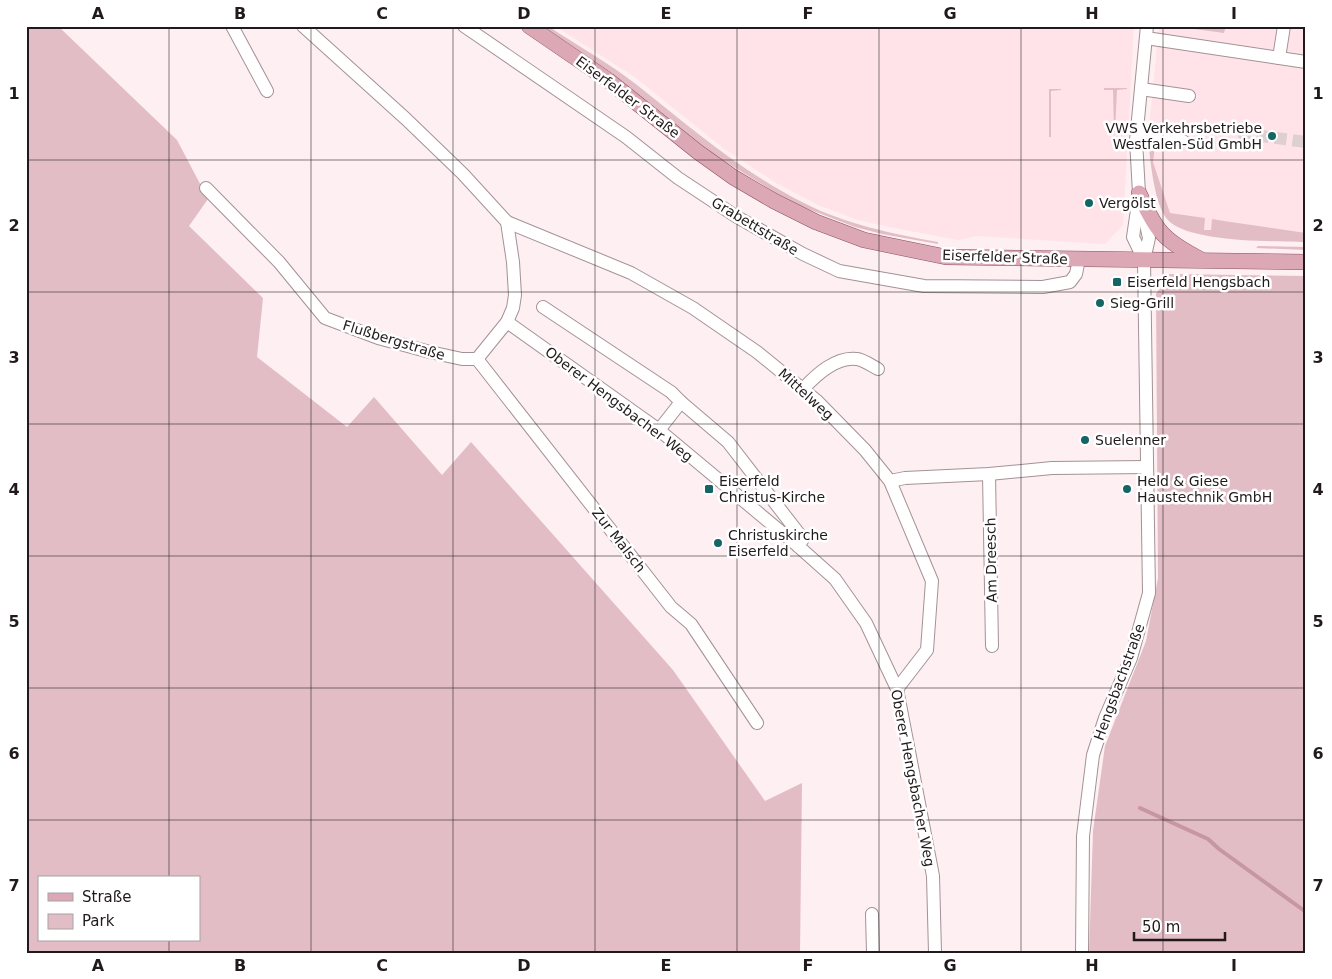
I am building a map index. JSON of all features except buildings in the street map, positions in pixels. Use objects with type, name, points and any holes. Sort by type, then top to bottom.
[{"type":"main road","name":"Eiserfelder Straße","points":[[530,26],[621,89],[698,152],[733,177],[774,201],[816,222],[864,240],[946,257],[1306,262]]},
{"type":"main road","points":[[1139,193],[1152,222],[1162,235],[1204,261]]},
{"type":"street","points":[[232,26],[267,91]]},
{"type":"street","points":[[303,26],[406,119],[463,174],[507,222],[513,262],[515,295],[513,308],[507,322],[476,359]]},
{"type":"street","name":"Grabettstraße","points":[[464,26],[626,136],[678,178],[737,217],[803,254],[839,271],[924,286],[1043,286],[1070,282],[1076,274],[1079,259]]},
{"type":"street","points":[[1279,58],[1284,26]]},
{"type":"street","points":[[1146,32],[1306,62]]},
{"type":"street","name":"Hengsbachstraße","points":[[1082,953],[1083,836],[1093,755],[1105,718],[1131,658],[1149,593],[1144,260],[1149,238],[1139,193],[1137,135],[1146,32]]},
{"type":"street","points":[[1141,89],[1189,96]]},
{"type":"street","points":[[1137,135],[1183,141]]},
{"type":"street","name":"Flußbergstraße","points":[[206,188],[279,262],[325,318],[378,338],[462,359],[476,359]]},
{"type":"street","name":"Mittelweg","points":[[507,222],[631,273],[686,304],[757,352],[803,389],[865,450],[890,481],[932,582],[927,650],[897,689]]},
{"type":"street","points":[[543,307],[671,392],[728,442],[803,539],[798,546]]},
{"type":"street","name":"Oberer Hengsbacher Weg","points":[[507,322],[658,430],[798,546],[835,579],[866,623],[897,689],[932,876],[935,953]]},
{"type":"street","name":"Zur Malsch","points":[[476,359],[671,607],[691,624],[757,723]]},
{"type":"street","points":[[803,389],[830,366],[844,360],[858,359],[878,369]]},
{"type":"street","points":[[658,430],[681,402]]},
{"type":"street","points":[[890,481],[906,478],[989,474],[1052,468],[1147,467]]},
{"type":"street","name":"Am Dreesch","points":[[989,474],[992,646]]},
{"type":"street","points":[[872,914],[873,953]]},
{"type":"shaded area","points":[[555,26],[1134,26],[1123,225],[1105,244],[977,236],[958,240],[858,220],[818,205],[776,183],[723,148],[636,78]]},
{"type":"shaded area","points":[[1159,26],[1306,26],[1306,242],[1234,239],[1187,232],[1174,225],[1165,216],[1153,179],[1149,148],[1149,128]]},
{"type":"green space","points":[[26,26],[58,26],[177,140],[208,199],[189,226],[263,298],[257,357],[347,427],[374,397],[442,475],[471,442],[673,670],[765,801],[802,783],[800,953],[26,953]]},
{"type":"green space","points":[[542,26],[548,26],[616,69],[697,133],[759,178],[781,191],[836,217],[887,232],[938,242],[938,244],[855,227],[803,207],[776,193],[716,156],[612,73]]},
{"type":"green space","points":[[1187,26],[1225,29],[1224,33],[1187,28]]},
{"type":"green space","points":[[1104,88],[1127,88],[1117,90],[1115,132],[1113,90],[1104,90]]},
{"type":"green space","points":[[1049,89],[1061,89],[1051,91],[1051,137],[1049,137]]},
{"type":"green space","points":[[1155,146],[1153,162],[1170,213],[1205,218],[1204,230],[1211,230],[1212,219],[1306,233],[1306,242],[1253,241],[1211,237],[1177,227],[1167,219],[1159,205],[1152,175],[1149,148]]},
{"type":"green space","points":[[1258,246],[1306,247],[1306,250],[1256,248]]},
{"type":"green space","points":[[1169,274],[1306,276],[1306,953],[1089,953],[1093,831],[1105,746],[1146,641],[1158,578],[1156,294]]},
{"type":"waterway","points":[[1140,808],[1208,839],[1306,912]]},
{"type":"tunnel","points":[[1239,133],[1306,142]]},
{"type":"place","name":"VWS Verkehrsbetriebe Westfalen-Süd GmbH","points":[[1272,136]]},
{"type":"place","name":"Vergölst","points":[[1089,203]]},
{"type":"place","name":"Eiserfeld Hengsbach","points":[[1117,282]]},
{"type":"place","name":"Sieg-Grill","points":[[1100,303]]},
{"type":"place","name":"Suelenner","points":[[1085,440]]},
{"type":"place","name":"Eiserfeld Christus-Kirche","points":[[709,489]]},
{"type":"place","name":"Held & Giese Haustechnik GmbH","points":[[1127,489]]},
{"type":"place","name":"Christuskirche Eiserfeld","points":[[718,543]]}]
